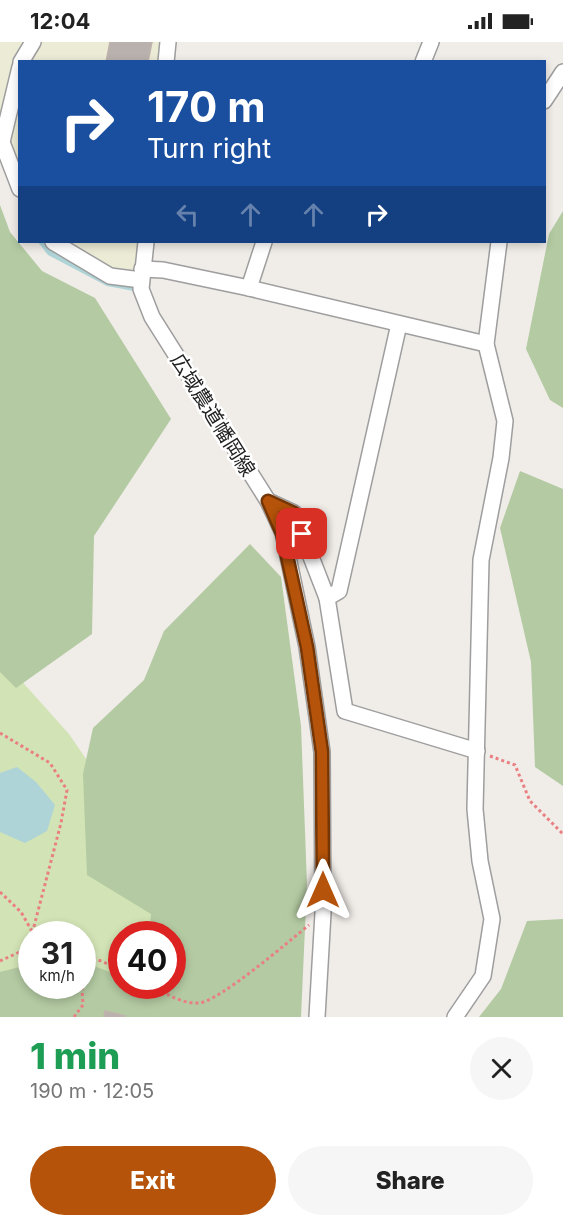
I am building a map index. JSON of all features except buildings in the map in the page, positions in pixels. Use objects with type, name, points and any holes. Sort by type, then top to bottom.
[{"type":"street","points":[[22,60],[33,42]]},
{"type":"street","points":[[166,60],[168,42]]},
{"type":"street","points":[[424,60],[431,42]]},
{"type":"street","points":[[546,98],[563,72]]},
{"type":"street","points":[[18,75],[1,140],[18,184]]},
{"type":"street","points":[[55,243],[110,276],[163,270],[486,344]]},
{"type":"street","name":"広域農道幡岡線","points":[[146,243],[141,289],[152,316],[268,501],[285,545],[307,647],[322,752],[323,913],[317,1017]]},
{"type":"street","points":[[249,288],[264,243]]},
{"type":"street","points":[[455,1017],[483,976],[492,919],[480,861],[475,809],[481,560],[501,459],[505,421],[486,344],[499,243]]},
{"type":"street","points":[[327,598],[339,591],[399,324]]},
{"type":"street","points":[[268,501],[294,513],[327,598],[345,711],[477,751]]},
{"type":"path","points":[[0,733],[50,763],[67,790],[61,823],[35,921]]},
{"type":"path","points":[[477,751],[514,765],[530,801],[563,834]]},
{"type":"path","points":[[0,892],[21,912],[26,921]]},
{"type":"path","points":[[176,999],[200,1003],[226,991],[323,913]]},
{"type":"path","points":[[0,961],[18,953]]},
{"type":"path","points":[[74,1017],[83,1005],[83,999]]},
{"type":"green space","points":[[0,42],[168,42],[166,60],[18,60],[18,186],[0,137]]},
{"type":"green space","points":[[0,205],[10,232],[42,271],[95,298],[171,419],[94,536],[92,634],[16,688],[0,672]]},
{"type":"green space","points":[[563,211],[563,408],[550,400],[526,349],[549,234]]},
{"type":"green space","points":[[55,243],[146,243],[141,280],[110,276]]},
{"type":"green space","points":[[520,471],[563,489],[563,786],[535,767],[531,662],[500,528]]},
{"type":"green space","points":[[250,544],[281,577],[301,726],[307,884],[301,1017],[0,1017],[0,972],[18,967],[18,999],[96,999],[96,967],[108,971],[108,999],[186,999],[186,921],[150,921],[151,914],[87,875],[83,774],[93,728],[144,680],[164,631]]},
{"type":"green space","points":[[0,657],[69,734],[99,778],[168,911],[167,921],[108,921],[108,990],[96,993],[96,921],[18,921],[18,999],[71,999],[0,1017]]},
{"type":"green space","points":[[563,919],[563,1017],[479,1017],[501,989],[527,921]]},
{"type":"water","points":[[39,243],[46,243],[49,247],[139,285],[139,292],[107,286],[48,255]]},
{"type":"water","points":[[17,767],[36,782],[55,805],[47,831],[25,843],[0,832],[0,773]]},
{"type":"route","points":[[302,534],[294,513],[268,501],[282,533],[307,647],[322,752],[323,890]]}]
